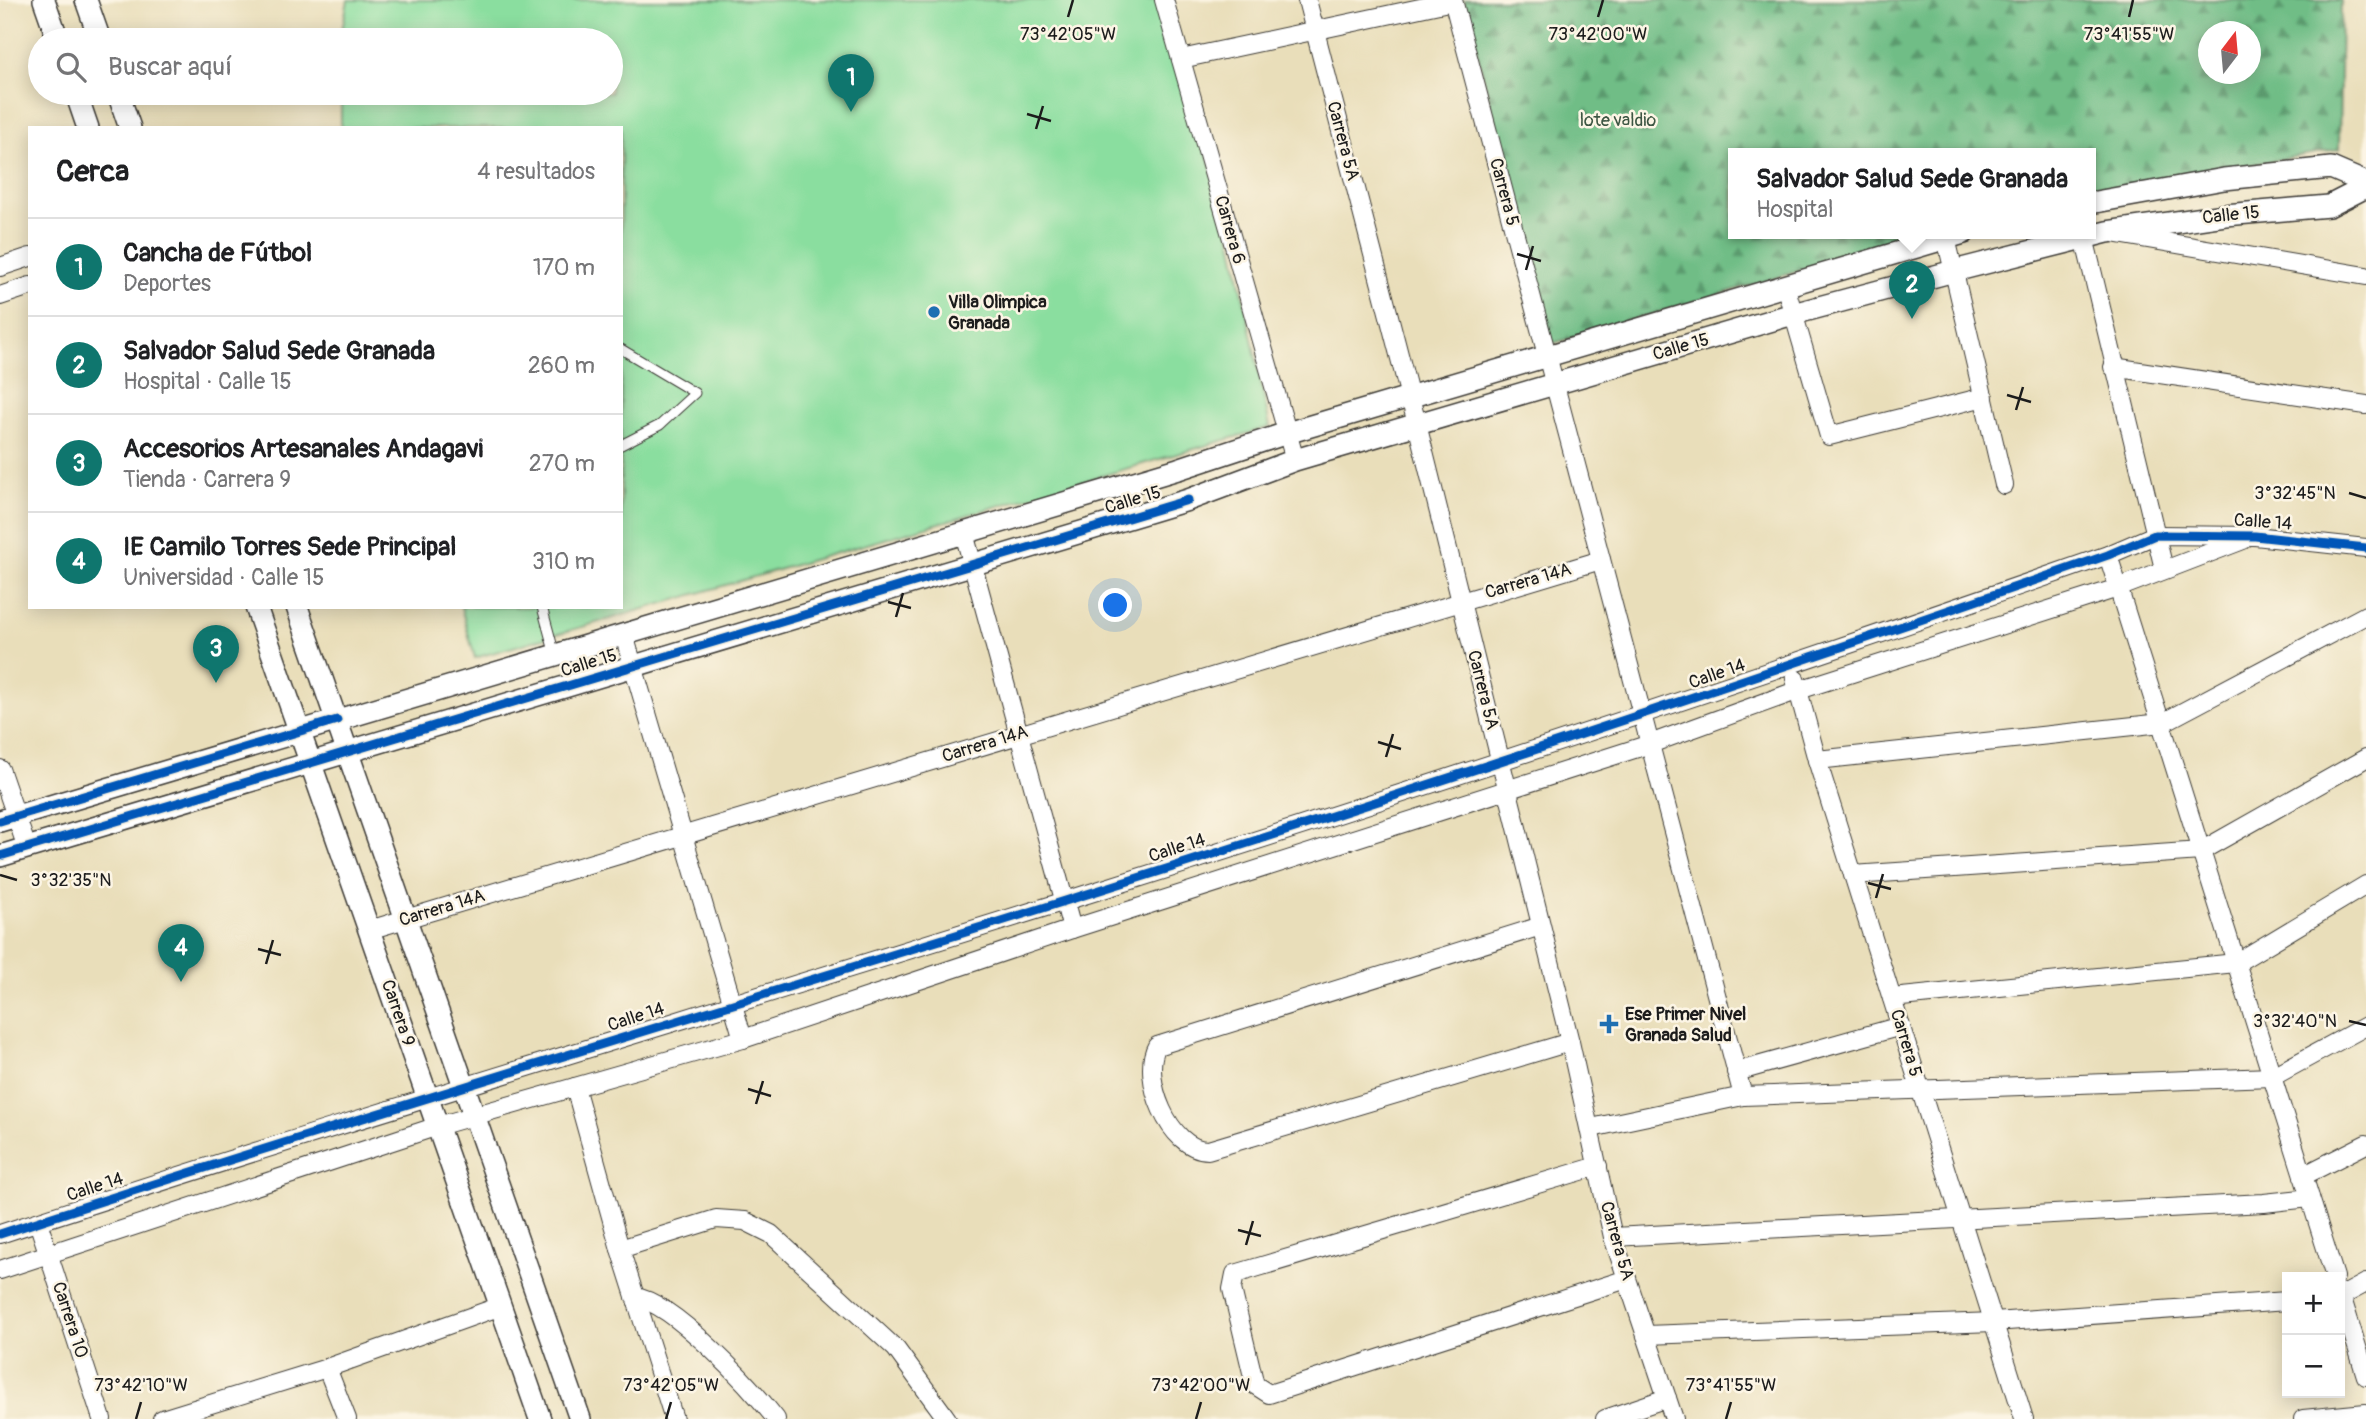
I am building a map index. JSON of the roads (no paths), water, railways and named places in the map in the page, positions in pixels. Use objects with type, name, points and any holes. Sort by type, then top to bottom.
[{"type":"street","points":[[44,0],[54,28]]},
{"type":"street","points":[[86,0],[96,28]]},
{"type":"street","name":"Carrera 6","points":[[1164,0],[1295,460]]},
{"type":"street","name":"Carrera 5A","points":[[1307,0],[1461,601],[1591,1128],[1613,1237],[1673,1419]]},
{"type":"street","points":[[1181,59],[1453,0]]},
{"type":"street","name":"Carrera 5","points":[[1453,0],[1743,1096]]},
{"type":"street","points":[[80,105],[88,126]]},
{"type":"street","points":[[122,105],[129,126]]},
{"type":"street","name":"Calle 15","points":[[2096,202],[2224,179],[2331,168],[2366,185]]},
{"type":"street","name":"Calle 15","points":[[2096,233],[2225,215],[2329,206],[2366,185]]},
{"type":"street","points":[[2106,232],[2366,276]]},
{"type":"street","name":"Calle 15","points":[[8,819],[964,533],[1547,355],[1941,239]]},
{"type":"street","points":[[1955,239],[1954,271],[2004,485]]},
{"type":"street","name":"Calle 15","points":[[0,856],[1188,500],[1295,460],[1793,314],[2070,239]]},
{"type":"street","points":[[2085,239],[2113,367],[2164,569]]},
{"type":"street","points":[[0,267],[28,258]]},
{"type":"street","points":[[1785,285],[1829,436],[1984,397]]},
{"type":"street","points":[[0,296],[28,287]]},
{"type":"street","points":[[2113,367],[2366,405]]},
{"type":"street","points":[[964,533],[1072,929]]},
{"type":"street","name":"Calle 14","points":[[0,1234],[1065,901],[1500,759],[1642,716],[2108,555],[2155,535],[2255,536],[2366,548]]},
{"type":"street","name":"Calle 14","points":[[0,1270],[438,1126],[743,1039],[1072,929],[1650,744],[1799,690],[2118,588],[2255,536]]},
{"type":"street","points":[[2108,555],[2333,1272]]},
{"type":"street","name":"Carrera 14A","points":[[369,930],[1601,560]]},
{"type":"street","name":"Carrera 9","points":[[257,609],[540,1419]]},
{"type":"street","points":[[298,609],[580,1419]]},
{"type":"street","points":[[1817,760],[2162,723],[2366,615]]},
{"type":"street","points":[[624,635],[743,1039]]},
{"type":"street","name":"Carrera 5","points":[[1791,666],[1817,760],[2024,1419]]},
{"type":"street","points":[[1853,875],[2201,851],[2366,758]]},
{"type":"street","points":[[0,769],[8,819],[27,848]]},
{"type":"street","points":[[1892,998],[2236,963],[2366,885]]},
{"type":"street","points":[[1541,926],[1157,1046],[1151,1057],[1155,1085],[1171,1130],[1195,1150],[1208,1150],[1570,1042]]},
{"type":"street","points":[[1736,1072],[1901,1026]]},
{"type":"street","points":[[1591,1128],[1743,1096],[2272,1077],[2366,1027]]},
{"type":"street","points":[[575,1087],[620,1249],[674,1419]]},
{"type":"street","points":[[2304,1177],[2366,1144]]},
{"type":"street","points":[[1598,1166],[1235,1274],[1232,1289],[1255,1385],[1269,1394],[1627,1279]]},
{"type":"street","points":[[1613,1237],[2264,1203],[2310,1198]]},
{"type":"street","points":[[620,1249],[716,1219],[738,1219],[759,1226],[806,1265],[896,1349],[947,1419]]},
{"type":"street","name":"Carrera 10","points":[[38,1222],[102,1419]]},
{"type":"street","points":[[2345,1293],[2366,1283]]},
{"type":"street","points":[[635,1297],[649,1301],[666,1312],[711,1349],[776,1419]]},
{"type":"street","points":[[1646,1335],[1994,1322],[2282,1301]]},
{"type":"street","points":[[162,1419],[327,1368],[501,1306]]},
{"type":"street","points":[[2345,1311],[2366,1376]]},
{"type":"street","points":[[327,1368],[347,1419]]},
{"type":"street","points":[[1605,1419],[1667,1398]]},
{"type":"street","points":[[2302,1419],[2366,1413]]},
{"type":"lane","points":[[623,350],[695,393],[660,425],[623,444]]},
{"type":"lane","points":[[543,609],[555,655]]},
{"type":"place","name":"Cancha de Fútbol","points":[[851,112]]},
{"type":"place","name":"Villa Olimpica Granada","points":[[934,312]]},
{"type":"place","name":"Salvador Salud Sede Granada","points":[[1912,319]]},
{"type":"place","name":"Accesorios Artesanales Andagavi","points":[[216,683]]},
{"type":"place","name":"IE Camilo Torres Sede Principal","points":[[181,982]]},
{"type":"place","name":"Ese Primer Nivel Granada Salud","points":[[1609,1024]]},
{"type":"park label","name":"lote valdio","points":[[1618,120]]}]
